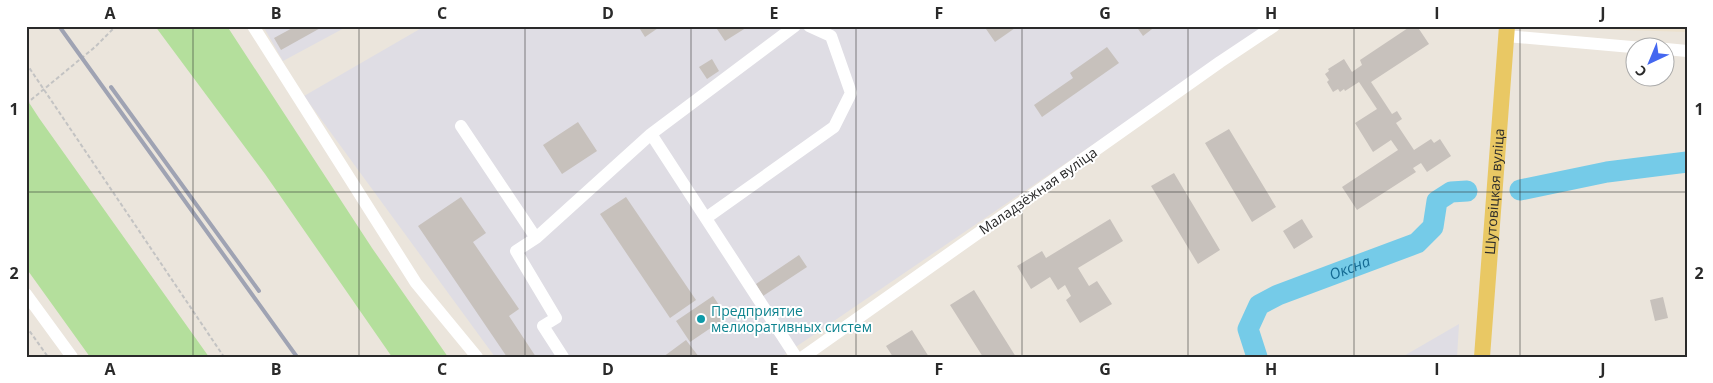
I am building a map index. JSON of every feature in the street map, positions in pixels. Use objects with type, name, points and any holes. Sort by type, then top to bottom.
[{"type":"main road","name":"Шутовіцкая вуліца","points":[[1482,357],[1506,31]]},
{"type":"street","points":[[253,26],[416,283],[477,357]]},
{"type":"street","points":[[563,357],[543,326],[556,318],[516,251],[536,238],[650,134],[794,26]]},
{"type":"street","points":[[706,218],[834,127],[851,92],[831,36],[809,26]]},
{"type":"street","name":"Маладзёжная вуліца","points":[[803,357],[1220,62],[1274,26]]},
{"type":"street","points":[[1506,31],[1626,46]]},
{"type":"street","points":[[460,126],[536,238]]},
{"type":"street","points":[[650,134],[796,357]]},
{"type":"street","points":[[26,294],[72,357]]},
{"type":"path","points":[[26,104],[95,47],[116,26]]},
{"type":"path","points":[[26,63],[224,357]]},
{"type":"path","points":[[26,326],[48,357]]},
{"type":"shaded area","points":[[263,26],[348,26],[283,61]]},
{"type":"shaded area","points":[[425,26],[1267,26],[781,357],[495,357],[304,96]]},
{"type":"shaded area","points":[[1687,26],[1687,32],[1532,27]]},
{"type":"shaded area","points":[[1459,324],[1457,357],[1402,357]]},
{"type":"green space","points":[[155,26],[227,26],[372,248],[448,357],[392,357],[265,174]]},
{"type":"green space","points":[[26,98],[209,357],[90,357],[26,268]]},
{"type":"building","points":[[296,26],[324,26],[281,50],[274,38]]},
{"type":"building","points":[[638,26],[661,26],[645,37]]},
{"type":"building","points":[[715,26],[749,26],[725,41]]},
{"type":"building","points":[[990,26],[1018,26],[995,42],[986,29]]},
{"type":"building","points":[[1136,26],[1156,26],[1143,36]]},
{"type":"building","points":[[1411,26],[1417,26],[1429,44],[1371,82],[1392,114],[1397,111],[1402,119],[1396,123],[1414,150],[1431,139],[1434,143],[1440,139],[1451,156],[1427,172],[1421,163],[1413,168],[1416,172],[1357,210],[1342,187],[1398,150],[1391,140],[1373,152],[1355,123],[1377,109],[1359,82],[1345,91],[1344,89],[1340,92],[1338,89],[1333,92],[1325,74],[1329,71],[1328,69],[1344,59],[1352,72],[1362,65],[1360,60]]},
{"type":"building","points":[[1107,47],[1119,63],[1042,117],[1034,105],[1073,78],[1070,73]]},
{"type":"building","points":[[712,59],[719,71],[707,79],[699,67]]},
{"type":"building","points":[[578,122],[597,151],[562,174],[543,145]]},
{"type":"building","points":[[1229,129],[1276,207],[1252,222],[1205,143]]},
{"type":"building","points":[[1174,173],[1220,250],[1198,264],[1151,186]]},
{"type":"building","points":[[461,197],[486,233],[473,242],[519,309],[509,316],[536,357],[507,357],[418,226]]},
{"type":"building","points":[[626,197],[696,300],[670,318],[600,214]]},
{"type":"building","points":[[1110,219],[1123,241],[1078,268],[1089,286],[1097,281],[1112,304],[1080,323],[1066,300],[1071,296],[1065,285],[1058,290],[1050,277],[1031,289],[1017,266],[1042,251],[1046,258]]},
{"type":"building","points":[[1302,219],[1313,237],[1294,249],[1283,231]]},
{"type":"building","points":[[799,255],[807,267],[763,296],[756,284]]},
{"type":"building","points":[[974,290],[1016,357],[983,357],[950,305]]},
{"type":"building","name":"Предприятие мелиоративных систем","points":[[713,296],[727,317],[690,342],[676,321]]},
{"type":"building","points":[[1663,297],[1668,318],[1655,321],[1650,300]]},
{"type":"building","points":[[912,330],[929,357],[893,357],[886,346]]},
{"type":"building","points":[[686,340],[699,357],[663,357]]},
{"type":"waterway","name":"Оксна","points":[[1520,190],[1607,172],[1687,162]]},
{"type":"waterway","name":"Оксна","points":[[1257,357],[1248,329],[1259,305],[1278,295],[1417,243],[1433,227],[1437,201],[1451,192],[1467,191]]},
{"type":"railway","points":[[59,26],[297,357]]},
{"type":"railway","points":[[111,87],[259,291]]},
{"type":"place","name":"Предприятие мелиоративных систем","points":[[701,319]]}]
